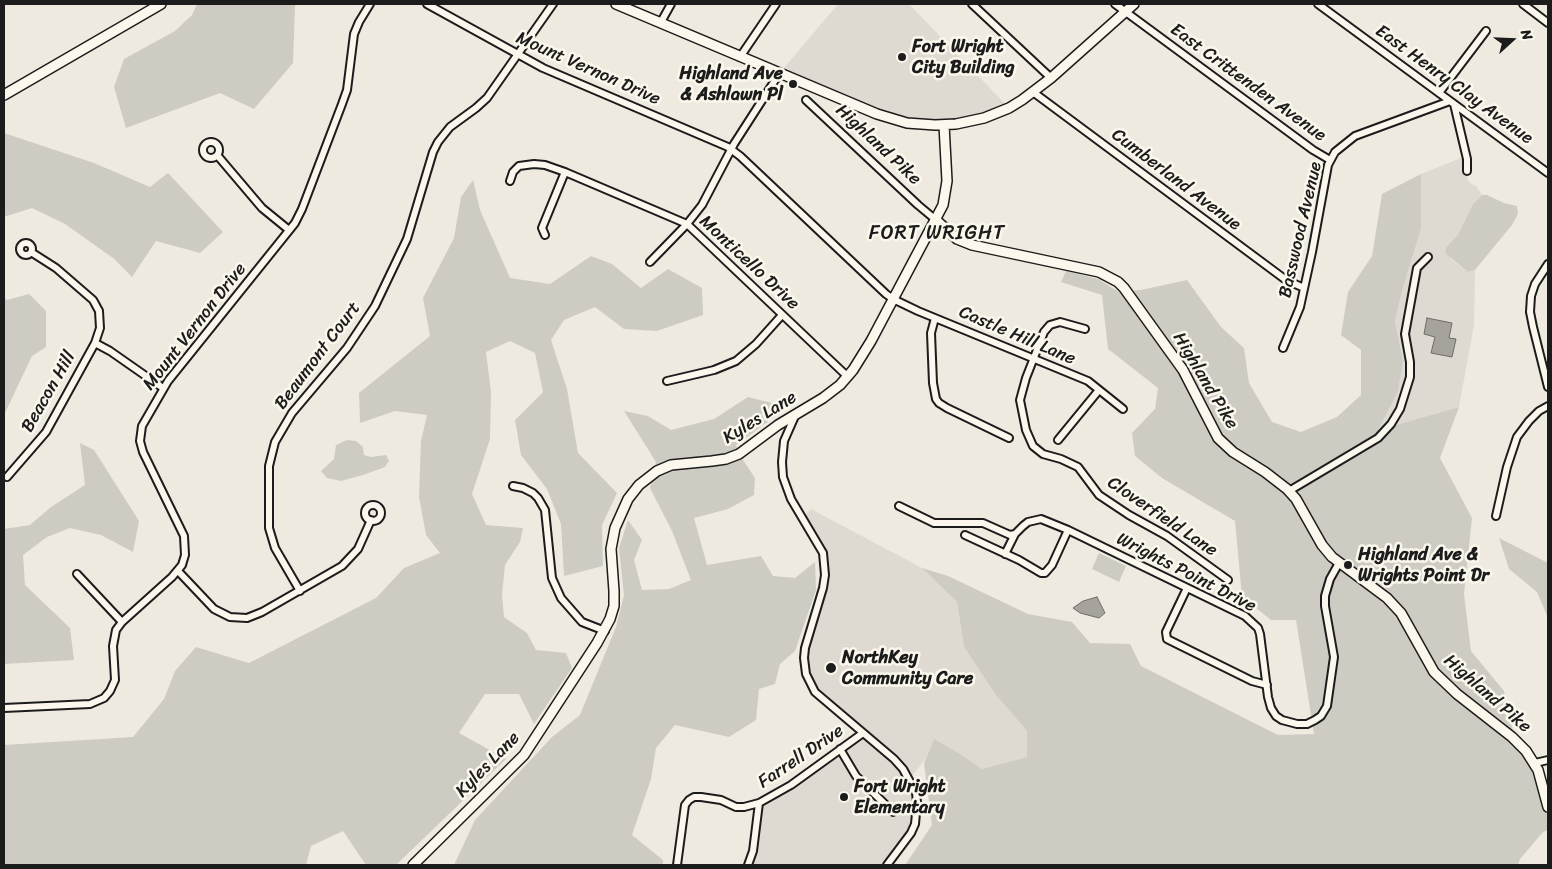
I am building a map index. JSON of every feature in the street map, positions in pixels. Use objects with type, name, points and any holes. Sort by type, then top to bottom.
[{"type":"main road","points":[[4,94],[161,4]]},
{"type":"main road","name":"Highland Pike","points":[[616,4],[892,120],[916,124],[944,125]]},
{"type":"main road","points":[[944,125],[970,122],[1009,108],[1051,78],[1134,4]]},
{"type":"main road","name":"Kyles Lane","points":[[413,865],[524,755],[604,631],[614,606],[611,549],[614,528],[628,499],[639,484],[656,471],[671,465],[726,459],[739,454],[778,424],[795,416],[823,398],[848,377],[859,362],[943,205],[946,191],[944,125]]},
{"type":"main road","name":"Highland Pike","points":[[936,220],[957,239],[975,247],[1088,269],[1099,272],[1118,282],[1136,303],[1184,370],[1218,438],[1233,452],[1264,472],[1296,498],[1322,545],[1339,563],[1392,602],[1408,623],[1425,659],[1434,672],[1456,694],[1512,737],[1526,751],[1534,763],[1544,786],[1548,807]]},
{"type":"street","name":"Mount Vernon Drive","points":[[4,708],[90,704],[104,698],[115,680],[113,639],[116,630],[122,622],[178,571],[185,555],[186,545],[184,536],[143,452],[140,441],[145,419],[163,388],[290,230],[302,209],[342,104],[346,90],[354,34],[370,4]]},
{"type":"street","name":"Mount Vernon Drive","points":[[427,4],[543,68],[732,149],[886,294],[894,299]]},
{"type":"street","name":"Beaumont Court","points":[[300,591],[276,548],[269,528],[270,466],[276,442],[292,413],[347,348],[375,306],[407,239],[433,152],[440,138],[450,127],[487,98],[553,4]]},
{"type":"street","points":[[661,22],[671,4]]},
{"type":"street","points":[[740,57],[776,4]]},
{"type":"street","points":[[972,4],[1051,78]]},
{"type":"street","name":"East Crittenden Avenue","points":[[1115,4],[1313,150],[1330,160]]},
{"type":"street","name":"East Henry Clay Avenue","points":[[1318,4],[1548,173]]},
{"type":"street","points":[[1523,4],[1548,23]]},
{"type":"street","points":[[1439,93],[1486,31]]},
{"type":"street","points":[[650,262],[687,224],[702,205],[732,149],[779,74]]},
{"type":"street","name":"Cumberland Avenue","points":[[1033,92],[1286,280],[1304,288]]},
{"type":"street","name":"Highland Pike","points":[[806,100],[936,220]]},
{"type":"street","points":[[1452,102],[1467,159],[1466,171]]},
{"type":"street","name":"Basswood Avenue","points":[[1283,348],[1300,307],[1330,160],[1341,146],[1354,136],[1452,102]]},
{"type":"street","points":[[217,155],[262,208],[290,230]]},
{"type":"street","name":"Monticello Drive","points":[[510,181],[515,170],[525,164],[545,165],[687,224],[848,377]]},
{"type":"street","points":[[545,235],[542,228],[565,172]]},
{"type":"street","name":"Beacon Hill","points":[[7,478],[46,432],[99,333],[100,318],[93,300],[56,268],[31,252]]},
{"type":"street","points":[[1289,491],[1378,438],[1391,424],[1400,409],[1410,377],[1410,362],[1405,334],[1413,287],[1417,268],[1428,257]]},
{"type":"street","points":[[1548,264],[1535,284],[1531,296],[1530,312],[1548,387]]},
{"type":"street","name":"Castle Hill Lane","points":[[894,299],[1088,382],[1123,409]]},
{"type":"street","points":[[667,381],[714,370],[736,360],[756,344],[782,315]]},
{"type":"street","points":[[935,318],[931,333],[933,383],[935,395],[939,403],[1009,438]]},
{"type":"street","name":"Cloverfield Lane","points":[[1085,329],[1060,322],[1050,325],[1044,332],[1020,400],[1026,430],[1033,446],[1043,454],[1061,459],[1078,467],[1100,495],[1129,515],[1167,536],[1228,580]]},
{"type":"street","name":"Beacon Hill","points":[[95,343],[163,388]]},
{"type":"street","points":[[1058,440],[1099,390]]},
{"type":"street","points":[[1496,516],[1507,467],[1517,437],[1539,411],[1548,406]]},
{"type":"street","name":"Farrell Drive","points":[[795,416],[784,441],[782,462],[784,477],[791,499],[823,553],[825,575],[823,588],[805,648],[806,674],[815,692],[903,769],[916,792],[917,809],[915,824],[911,833],[887,865]]},
{"type":"street","points":[[513,486],[523,488],[533,494],[546,510],[552,578],[561,598],[582,622],[604,631]]},
{"type":"street","points":[[899,506],[934,523],[983,523],[1010,535],[1015,534]]},
{"type":"street","name":"Wrights Point Drive","points":[[1005,554],[1015,534],[1028,522],[1041,519],[1068,530],[1245,616],[1254,624],[1260,634],[1271,708],[1276,716],[1287,722],[1297,724],[1307,724],[1315,720],[1326,709],[1334,657],[1325,596],[1330,579],[1339,563]]},
{"type":"street","points":[[178,571],[214,609],[230,617],[247,618],[331,574],[348,562],[363,542],[371,520]]},
{"type":"street","points":[[965,535],[1044,573],[1052,565],[1068,530]]},
{"type":"street","points":[[77,574],[122,622]]},
{"type":"street","points":[[1187,588],[1166,632],[1167,638],[1252,681],[1267,685]]},
{"type":"street","name":"Farrell Drive","points":[[748,865],[753,851],[758,803],[791,785],[863,733]]},
{"type":"street","points":[[840,749],[856,776],[893,812]]},
{"type":"street","points":[[1534,763],[1548,760]]},
{"type":"street","points":[[677,865],[685,805],[689,800],[694,797],[701,797],[744,807],[758,803]]},
{"type":"shaded area","points":[[197,4],[297,4],[295,6],[293,63],[254,109],[220,93],[126,128],[114,87],[124,59],[175,31],[192,15]]},
{"type":"shaded area","points":[[838,4],[909,4],[1009,108],[984,118],[916,125],[779,74]]},
{"type":"shaded area","points":[[4,133],[94,163],[150,187],[168,173],[223,232],[200,253],[156,241],[132,277],[113,258],[65,224],[32,208],[4,217]]},
{"type":"shaded area","points":[[1461,158],[1467,159],[1467,178],[1482,195],[1473,204],[1458,236],[1447,246],[1451,259],[1468,272],[1475,270],[1474,325],[1459,407],[1378,430],[1398,392],[1403,361],[1395,321],[1413,255],[1421,197],[1421,174]]},
{"type":"shaded area","points":[[1421,174],[1421,228],[1395,321],[1403,361],[1398,392],[1378,430],[1459,407],[1440,458],[1472,518],[1464,594],[1471,651],[1504,691],[1515,740],[1526,751],[1548,807],[1548,830],[1543,832],[1520,859],[1518,865],[905,865],[932,825],[924,763],[934,739],[982,769],[1027,757],[1027,731],[995,694],[964,647],[957,602],[922,568],[948,576],[1028,614],[1072,622],[1090,643],[1130,644],[1141,666],[1278,735],[1314,734],[1296,620],[1271,620],[1242,597],[1235,521],[1162,478],[1135,456],[1132,433],[1155,409],[1158,388],[1108,349],[1102,295],[1061,282],[1066,271],[1098,279],[1119,292],[1141,290],[1187,280],[1221,327],[1244,348],[1249,383],[1272,422],[1301,432],[1337,417],[1361,395],[1361,350],[1341,335],[1348,292],[1372,256],[1382,194]]},
{"type":"shaded area","points":[[473,180],[480,210],[510,278],[550,284],[591,256],[612,264],[641,288],[668,269],[702,288],[703,315],[657,331],[624,329],[595,307],[564,320],[551,340],[567,389],[578,453],[617,493],[602,525],[603,566],[564,576],[561,524],[547,489],[521,455],[515,420],[543,392],[535,353],[510,341],[486,352],[491,392],[490,439],[472,494],[486,525],[523,528],[520,542],[505,565],[502,595],[504,617],[527,633],[536,650],[566,653],[572,668],[534,724],[519,694],[485,694],[459,733],[506,759],[396,865],[366,865],[343,831],[311,846],[306,865],[4,865],[4,745],[133,737],[164,699],[175,671],[196,647],[249,663],[376,598],[404,568],[440,553],[426,535],[419,497],[421,441],[427,415],[395,411],[360,423],[359,393],[430,336],[423,298],[454,238],[461,197]]},
{"type":"shaded area","points":[[1482,195],[1517,206],[1518,214],[1512,225],[1475,270],[1468,272],[1445,253],[1447,246],[1458,235],[1473,204]]},
{"type":"shaded area","points":[[29,294],[46,311],[46,347],[32,356],[4,415],[4,298],[7,300]]},
{"type":"shaded area","points":[[1427,318],[1452,323],[1449,338],[1456,339],[1452,357],[1431,353],[1435,337],[1424,334]]},
{"type":"shaded area","points":[[748,397],[788,407],[736,445],[739,454],[755,478],[754,495],[728,509],[694,518],[707,565],[761,556],[773,576],[795,578],[815,562],[816,590],[795,651],[780,664],[775,684],[759,689],[756,720],[729,737],[675,725],[656,748],[651,779],[632,835],[663,860],[663,865],[454,865],[475,820],[552,737],[580,715],[616,627],[624,595],[619,548],[628,520],[642,540],[634,560],[642,590],[669,589],[691,580],[672,531],[650,488],[656,462],[624,411],[648,416],[671,430],[714,419]]},
{"type":"shaded area","points":[[347,440],[356,441],[363,447],[364,455],[371,457],[386,455],[389,461],[385,467],[363,475],[341,481],[327,478],[321,471],[334,459],[336,445]]},
{"type":"shaded area","points":[[80,443],[94,450],[139,521],[133,552],[101,535],[70,528],[47,537],[23,555],[25,585],[70,628],[74,660],[4,664],[4,529],[30,525],[51,507],[85,485]]},
{"type":"shaded area","points":[[811,509],[922,568],[957,602],[964,647],[995,694],[1027,731],[1027,757],[982,769],[962,755],[934,740],[925,759],[910,779],[914,787],[915,824],[887,865],[748,865],[759,807],[766,799],[863,733],[815,692],[804,658],[823,588],[823,553],[801,519]]},
{"type":"shaded area","points":[[1499,538],[1548,563],[1548,618],[1537,592],[1509,569]]},
{"type":"shaded area","points":[[1099,553],[1126,566],[1119,582],[1092,569]]},
{"type":"shaded area","points":[[1097,597],[1105,613],[1099,618],[1080,613],[1073,608],[1083,601]]},
{"type":"place","name":"Fort Wright City Building","points":[[902,57]]},
{"type":"place","name":"Highland Ave & Ashlawn Pl","points":[[793,84]]},
{"type":"place","name":"Highland Ave & Wrights Point Dr","points":[[1348,565]]},
{"type":"place","name":"NorthKey Community Care","points":[[831,668]]},
{"type":"place","name":"Fort Wright Elementary","points":[[844,797]]},
{"type":"district","name":"FORT WRIGHT","points":[[937,234]]}]
